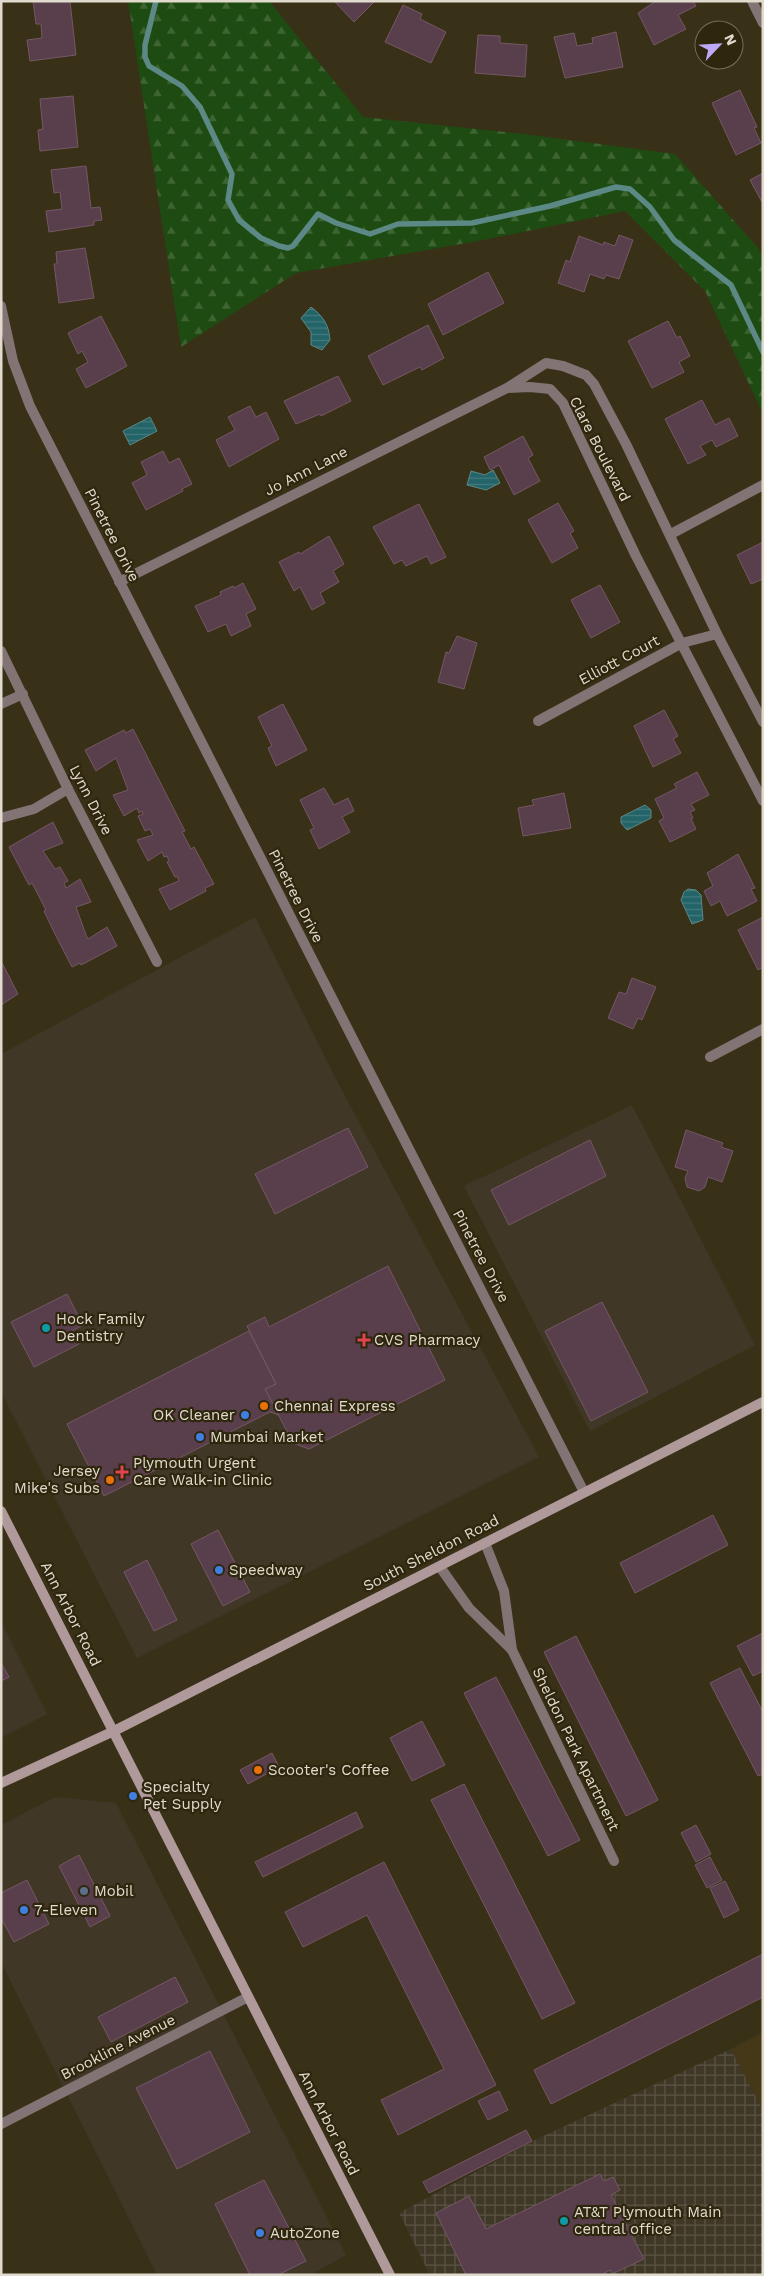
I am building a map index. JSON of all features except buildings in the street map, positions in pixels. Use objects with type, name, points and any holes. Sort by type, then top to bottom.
[{"type":"main road","name":"South Sheldon Road","points":[[1,1783],[114,1731],[763,1402]]},
{"type":"main road","name":"Ann Arbor Road","points":[[1,1511],[214,1926],[248,1997],[390,2275]]},
{"type":"street","points":[[752,1],[763,23]]},
{"type":"street","name":"Pinetree Drive","points":[[2,310],[13,361],[30,406],[584,1492]]},
{"type":"street","name":"Clare Boulevard","points":[[507,388],[546,363],[564,366],[586,375],[594,384],[626,444],[671,534],[717,634],[763,722]]},
{"type":"street","name":"Clare Boulevard","points":[[507,388],[530,387],[550,389],[563,403],[636,556],[763,801]]},
{"type":"street","name":"Jo Ann Lane","points":[[119,582],[507,388]]},
{"type":"street","points":[[671,534],[763,485]]},
{"type":"street","name":"Elliott Court","points":[[538,721],[682,643],[717,634]]},
{"type":"street","name":"Lynn Drive","points":[[1,651],[68,789],[157,962]]},
{"type":"street","points":[[1,704],[23,694]]},
{"type":"street","points":[[1,818],[34,809],[68,789]]},
{"type":"street","points":[[710,1057],[763,1029]]},
{"type":"street","name":"Sheldon Park Apartment","points":[[485,1543],[504,1591],[512,1650],[614,1861]]},
{"type":"street","name":"Sheldon Park Apartment","points":[[440,1567],[469,1608],[512,1650]]},
{"type":"street","name":"Brookline Avenue","points":[[1,2124],[248,1997]]},
{"type":"shaded area","points":[[255,917],[338,1083],[539,1457],[137,1658],[1,1392],[1,1054]]},
{"type":"shaded area","points":[[632,1105],[755,1345],[590,1431],[464,1186]]},
{"type":"shaded area","points":[[1,1621],[47,1714],[1,1738]]},
{"type":"shaded area","points":[[56,1797],[116,1803],[346,2255],[310,2275],[157,2275],[1,1962],[1,1825]]},
{"type":"shaded area","points":[[763,2032],[763,2110],[731,2049]]},
{"type":"shaded area","points":[[731,2049],[763,2110],[763,2275],[430,2275],[399,2213],[537,2139]]},
{"type":"green space","points":[[128,1],[269,1],[363,117],[524,134],[675,154],[758,248],[763,258],[763,414],[705,291],[625,211],[478,241],[296,273],[181,347]]},
{"type":"water","points":[[311,307],[322,317],[327,325],[330,340],[322,350],[311,345],[311,332],[301,318]]},
{"type":"water","points":[[150,417],[157,431],[130,445],[123,431]]},
{"type":"water","points":[[493,470],[500,483],[486,490],[467,485],[471,471],[485,475]]},
{"type":"water","points":[[645,805],[651,810],[651,818],[627,830],[621,823],[621,817]]},
{"type":"water","points":[[688,889],[696,890],[701,895],[703,920],[692,924],[681,900],[684,892]]},
{"type":"waterway","points":[[156,1],[145,45],[145,57],[149,66],[182,86],[200,107],[232,174],[228,200],[239,220],[261,238],[279,246],[288,248],[293,246],[318,214],[336,223],[370,234],[398,224],[472,223],[550,206],[616,187],[630,189],[650,207],[674,240],[731,285],[763,352]]},
{"type":"place","name":"Hock Family Dentistry","points":[[46,1328]]},
{"type":"place","name":"CVS Pharmacy","points":[[364,1340]]},
{"type":"place","name":"Chennai Express","points":[[264,1406]]},
{"type":"place","name":"OK Cleaner","points":[[245,1415]]},
{"type":"place","name":"Mumbai Market","points":[[200,1437]]},
{"type":"place","name":"Plymouth Urgent Care Walk-in Clinic","points":[[122,1472]]},
{"type":"place","name":"Jersey Mike's Subs","points":[[110,1480]]},
{"type":"place","name":"Speedway","points":[[219,1570]]},
{"type":"place","name":"Scooter's Coffee","points":[[258,1770]]},
{"type":"place","name":"Specialty Pet Supply","points":[[133,1796]]},
{"type":"place","name":"Mobil","points":[[84,1891]]},
{"type":"place","name":"7-Eleven","points":[[24,1910]]},
{"type":"place","name":"AT&T Plymouth Main central office","points":[[564,2221]]},
{"type":"place","name":"AutoZone","points":[[260,2233]]}]
